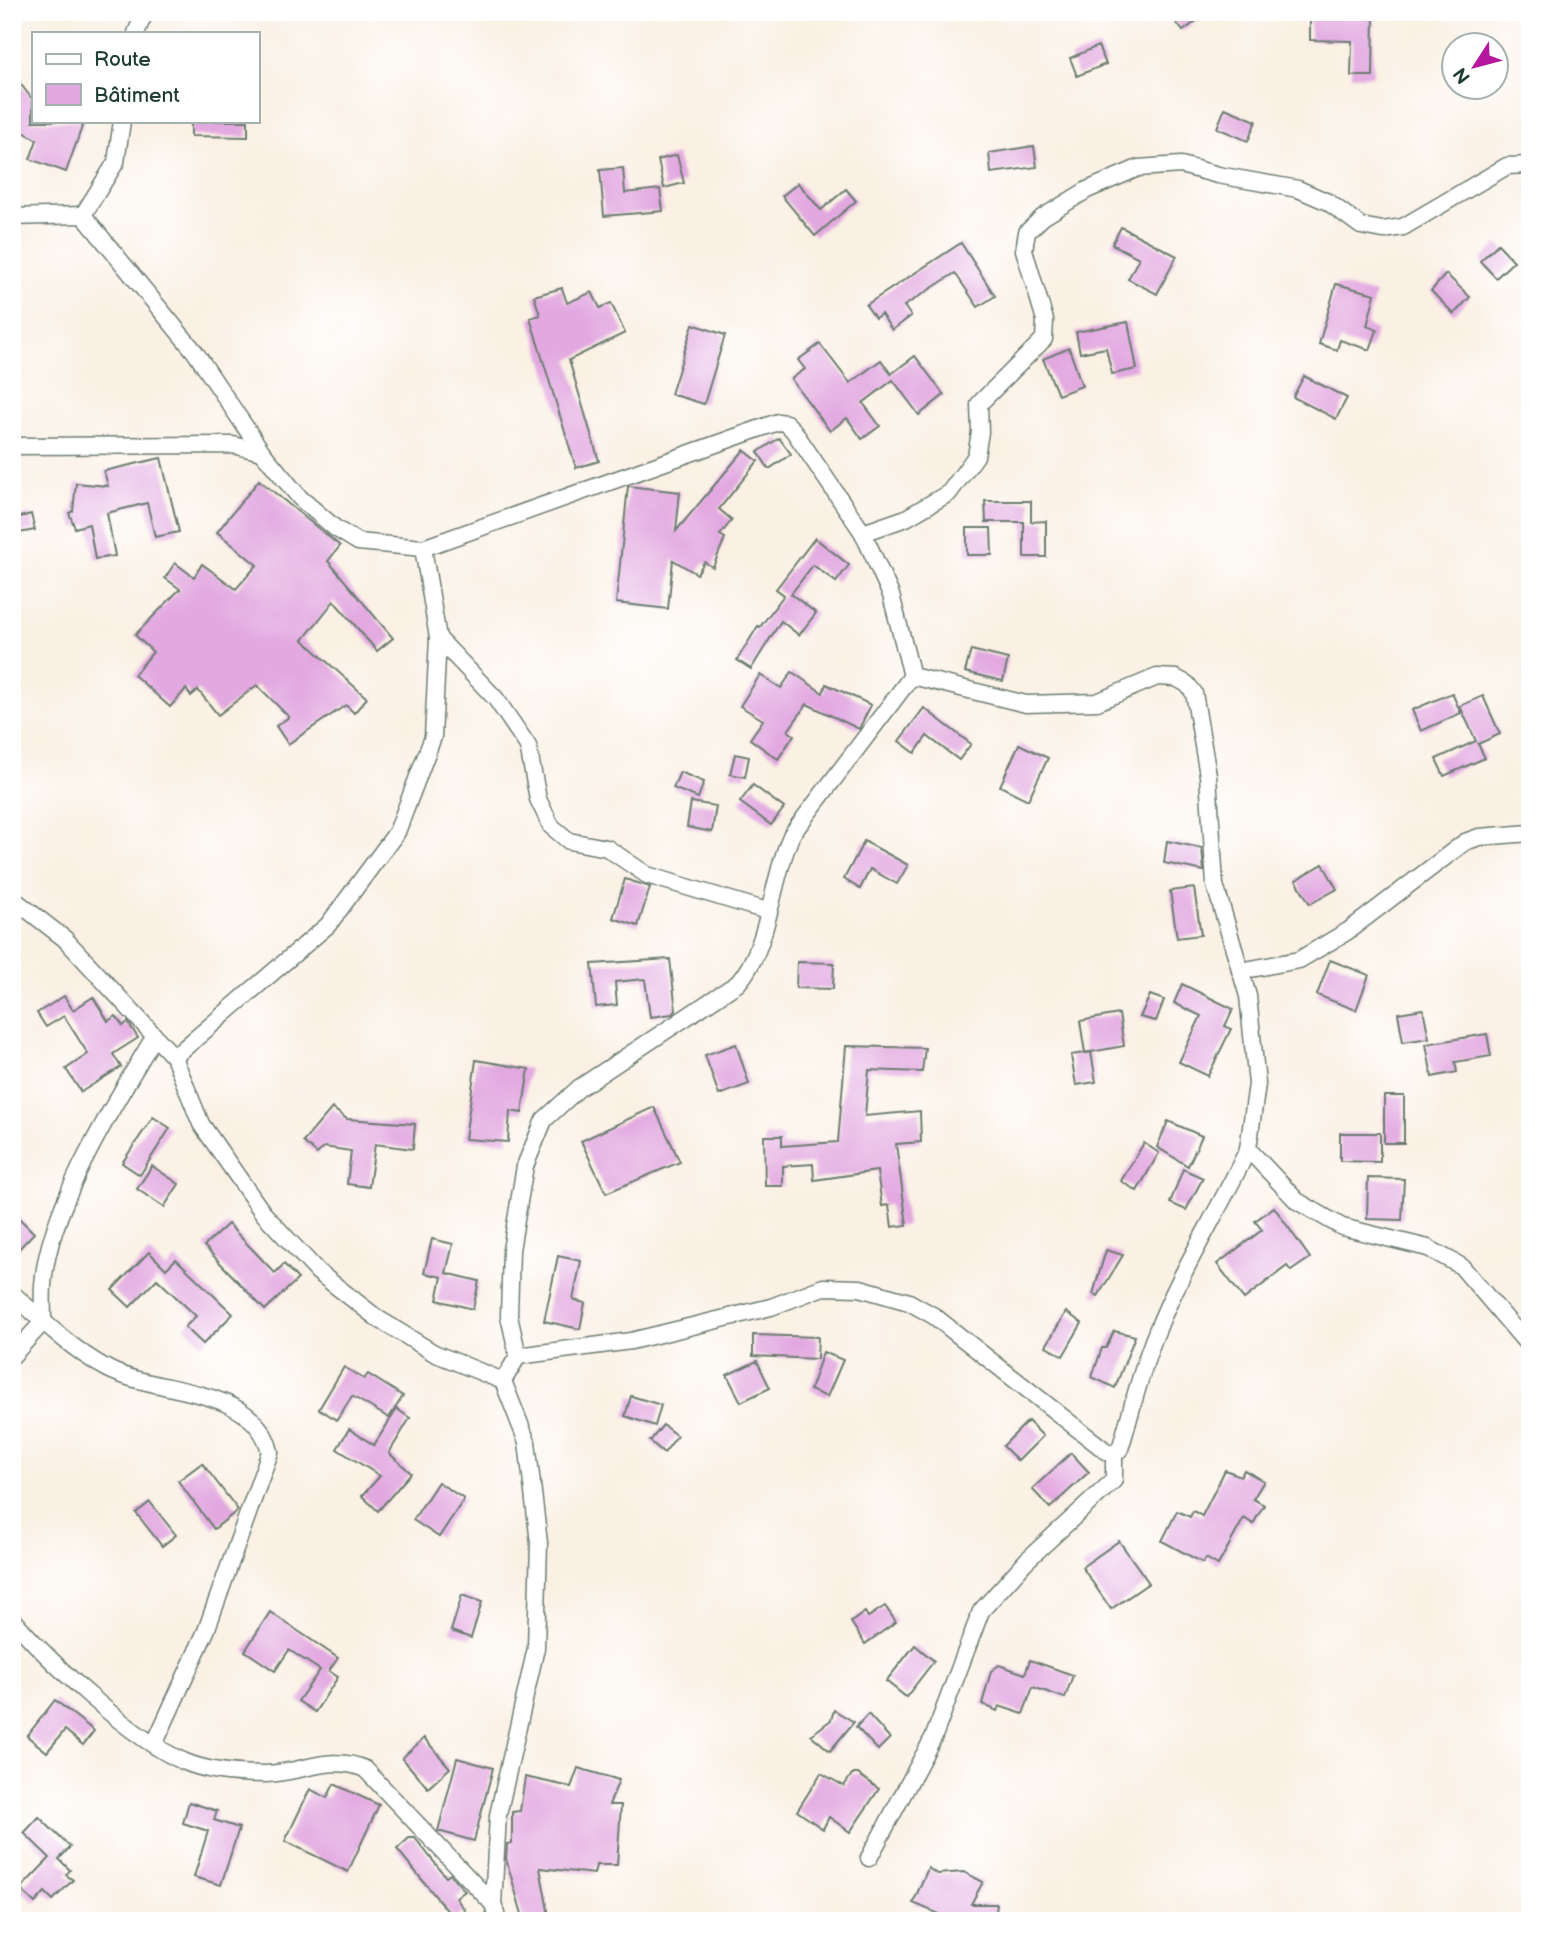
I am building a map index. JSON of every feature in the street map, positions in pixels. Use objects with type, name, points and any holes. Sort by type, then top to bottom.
[{"type":"street","points":[[136,32],[145,12]]},
{"type":"street","points":[[83,215],[116,162],[122,122]]},
{"type":"street","points":[[863,533],[906,518],[949,493],[976,456],[980,432],[979,404],[1044,339],[1045,320],[1024,250],[1027,232],[1043,217],[1087,190],[1138,168],[1181,165],[1218,175],[1297,189],[1328,202],[1361,226],[1383,230],[1403,227],[1507,166],[1530,165]]},
{"type":"street","points":[[12,217],[83,215]]},
{"type":"street","points":[[83,215],[195,352],[262,452],[300,498],[335,528],[358,542],[423,548],[778,422],[786,423],[863,533],[891,595],[912,676]]},
{"type":"street","points":[[12,446],[233,445],[262,452]]},
{"type":"street","points":[[174,1057],[328,925],[397,832],[433,737],[438,638],[423,548]]},
{"type":"street","points":[[438,638],[496,699],[528,746],[538,799],[551,826],[569,841],[607,848],[647,875],[767,911]]},
{"type":"street","points":[[503,1381],[518,1356],[509,1316],[511,1250],[525,1166],[544,1120],[579,1088],[737,983],[751,968],[782,857],[792,834],[912,676]]},
{"type":"street","points":[[912,676],[1026,704],[1097,702],[1157,677],[1175,678],[1187,684],[1194,694],[1208,775],[1215,885],[1248,996],[1257,1084],[1248,1149],[1218,1213],[1178,1283],[1156,1333],[1120,1449],[1114,1454]]},
{"type":"street","points":[[1240,971],[1299,960],[1348,931],[1465,842],[1479,837],[1530,833]]},
{"type":"street","points":[[12,898],[65,939],[174,1057],[201,1124],[263,1213],[318,1272],[377,1318],[434,1353],[503,1381],[527,1442],[539,1543],[536,1648],[498,1815],[493,1904],[498,1921]]},
{"type":"street","points":[[12,1356],[43,1322],[43,1283],[57,1224],[96,1137],[154,1037]]},
{"type":"street","points":[[1248,1149],[1297,1201],[1342,1227],[1428,1248],[1461,1266],[1530,1347]]},
{"type":"street","points":[[518,1356],[631,1341],[771,1307],[823,1287],[860,1288],[909,1302],[934,1316],[1107,1452],[1114,1454]]},
{"type":"street","points":[[12,1293],[43,1322],[108,1370],[225,1403],[250,1417],[266,1435],[270,1452],[206,1631],[154,1745]]},
{"type":"street","points":[[869,1858],[933,1736],[981,1611],[1026,1561],[1114,1479],[1114,1454]]},
{"type":"street","points":[[12,1618],[85,1690],[154,1745],[184,1762],[228,1772],[269,1774],[330,1762],[349,1762],[365,1769],[493,1904]]},
{"type":"building","points":[[1168,12],[1208,12],[1183,31]]},
{"type":"building","points":[[1310,12],[1374,13],[1373,76],[1351,76],[1352,41],[1310,40]]},
{"type":"building","points":[[1098,46],[1106,64],[1077,76],[1070,58]]},
{"type":"building","points":[[12,73],[32,99],[32,122],[84,122],[66,172],[30,159],[37,140],[12,125]]},
{"type":"building","points":[[1225,108],[1256,121],[1248,141],[1217,128]]},
{"type":"building","points":[[191,122],[248,122],[248,137],[191,136]]},
{"type":"building","points":[[1034,146],[1037,167],[991,173],[989,153]]},
{"type":"building","points":[[677,155],[684,183],[664,188],[658,160]]},
{"type":"building","points":[[623,168],[625,193],[660,189],[663,211],[604,216],[600,170]]},
{"type":"building","points":[[798,183],[821,210],[846,189],[856,201],[815,236],[782,196]]},
{"type":"building","points":[[1121,227],[1177,256],[1157,294],[1128,279],[1139,258],[1112,244]]},
{"type":"building","points":[[961,243],[995,296],[978,307],[955,273],[904,306],[911,316],[892,330],[881,314],[875,318],[866,305]]},
{"type":"building","points":[[1498,244],[1514,261],[1496,278],[1480,261]]},
{"type":"building","points":[[1446,274],[1470,297],[1454,314],[1431,291]]},
{"type":"building","points":[[1336,284],[1375,294],[1367,326],[1377,330],[1370,350],[1340,340],[1337,350],[1319,344]]},
{"type":"building","points":[[562,288],[567,303],[592,292],[600,308],[611,303],[625,333],[569,360],[599,461],[576,468],[530,318],[540,315],[534,296]]},
{"type":"building","points":[[1128,322],[1137,369],[1112,374],[1106,348],[1080,353],[1076,332]]},
{"type":"building","points":[[693,324],[725,335],[704,404],[671,394]]},
{"type":"building","points":[[820,344],[850,383],[881,360],[891,374],[915,356],[944,395],[919,415],[893,380],[863,403],[880,426],[862,439],[847,418],[830,431],[791,379],[805,369],[798,360]]},
{"type":"building","points":[[1069,348],[1082,386],[1058,395],[1043,359]]},
{"type":"building","points":[[1304,376],[1347,398],[1336,419],[1293,397]]},
{"type":"building","points":[[779,438],[791,454],[769,469],[758,452]]},
{"type":"building","points":[[744,450],[758,461],[719,509],[732,520],[720,535],[725,538],[713,567],[704,562],[697,574],[673,560],[668,609],[616,603],[628,486],[680,492],[676,531]]},
{"type":"building","points":[[161,458],[179,532],[155,537],[147,503],[107,513],[115,556],[95,559],[89,524],[75,528],[69,513],[73,511],[76,483],[108,486],[104,471]]},
{"type":"building","points":[[259,480],[340,546],[328,561],[393,638],[377,651],[334,601],[303,640],[367,698],[354,713],[346,705],[288,744],[276,726],[289,717],[257,685],[218,715],[198,690],[191,696],[186,689],[170,707],[134,675],[153,652],[135,635],[180,589],[165,578],[175,563],[194,577],[202,564],[236,589],[257,565],[217,532]]},
{"type":"building","points":[[985,501],[1031,501],[1031,522],[1046,521],[1046,557],[1024,557],[1024,522],[986,522]]},
{"type":"building","points":[[31,514],[35,530],[19,533],[16,518]]},
{"type":"building","points":[[967,528],[991,528],[992,555],[967,555]]},
{"type":"building","points":[[815,538],[849,565],[836,582],[813,565],[791,594],[816,613],[799,635],[781,621],[751,669],[737,660],[758,626],[760,627],[784,595],[776,589]]},
{"type":"building","points":[[971,650],[1008,659],[1003,681],[965,672]]},
{"type":"building","points":[[792,672],[823,693],[826,684],[871,705],[859,729],[807,704],[788,731],[794,735],[778,759],[750,739],[763,720],[740,706],[760,675],[781,688]]},
{"type":"building","points":[[1452,693],[1461,713],[1421,731],[1412,710]]},
{"type":"building","points":[[1483,696],[1500,734],[1478,744],[1485,758],[1444,776],[1436,759],[1476,741],[1460,706]]},
{"type":"building","points":[[924,708],[971,744],[959,760],[927,736],[915,753],[899,741]]},
{"type":"building","points":[[1019,744],[1048,758],[1028,800],[1000,786]]},
{"type":"building","points":[[735,754],[749,757],[745,777],[730,774]]},
{"type":"building","points":[[680,772],[704,782],[698,798],[673,788]]},
{"type":"building","points":[[753,785],[784,808],[771,825],[740,802]]},
{"type":"building","points":[[691,802],[716,806],[712,832],[687,827]]},
{"type":"building","points":[[864,841],[908,865],[897,884],[870,869],[860,889],[844,879]]},
{"type":"building","points":[[1167,841],[1202,848],[1204,871],[1164,863]]},
{"type":"building","points":[[1323,864],[1337,889],[1310,904],[1296,880]]},
{"type":"building","points":[[625,879],[650,887],[638,926],[613,918]]},
{"type":"building","points":[[1194,888],[1201,935],[1177,938],[1170,891]]},
{"type":"building","points":[[670,959],[676,1011],[672,1014],[650,1017],[645,979],[615,982],[617,1005],[596,1007],[592,964]]},
{"type":"building","points":[[1330,960],[1369,975],[1356,1010],[1317,995]]},
{"type":"building","points":[[797,962],[834,963],[833,989],[796,988]]},
{"type":"building","points":[[1182,984],[1233,1009],[1225,1026],[1231,1029],[1208,1076],[1179,1062],[1201,1016],[1174,1003]]},
{"type":"building","points":[[1150,995],[1164,1000],[1156,1021],[1140,1017]]},
{"type":"building","points":[[64,996],[73,1010],[93,997],[108,1021],[116,1016],[123,1026],[128,1022],[138,1038],[113,1054],[121,1067],[81,1092],[66,1069],[88,1054],[64,1016],[46,1027],[37,1013]]},
{"type":"building","points":[[1423,1009],[1429,1038],[1403,1042],[1398,1013]]},
{"type":"building","points":[[1119,1014],[1124,1046],[1085,1053],[1080,1021]]},
{"type":"building","points":[[1487,1034],[1491,1056],[1455,1062],[1457,1072],[1432,1077],[1426,1044]]},
{"type":"building","points":[[736,1044],[749,1084],[719,1095],[705,1055]]},
{"type":"building","points":[[846,1046],[925,1048],[922,1072],[869,1070],[865,1116],[920,1111],[921,1142],[896,1144],[907,1225],[892,1227],[889,1205],[882,1206],[877,1171],[814,1180],[813,1164],[783,1166],[783,1186],[765,1186],[764,1136],[782,1136],[782,1146],[838,1142]]},
{"type":"building","points":[[1091,1052],[1096,1082],[1076,1085],[1071,1055]]},
{"type":"building","points":[[476,1060],[529,1069],[522,1113],[510,1111],[508,1142],[465,1139]]},
{"type":"building","points":[[1384,1096],[1404,1096],[1404,1143],[1384,1143]]},
{"type":"building","points":[[654,1107],[680,1162],[606,1193],[581,1141]]},
{"type":"building","points":[[332,1108],[347,1119],[415,1124],[413,1149],[375,1144],[369,1187],[347,1184],[351,1151],[324,1147],[317,1154],[303,1142]]},
{"type":"building","points":[[153,1117],[170,1128],[140,1175],[122,1163]]},
{"type":"building","points":[[1168,1121],[1202,1136],[1188,1166],[1157,1147]]},
{"type":"building","points":[[1340,1133],[1380,1133],[1380,1162],[1340,1161]]},
{"type":"building","points":[[1144,1143],[1159,1153],[1137,1191],[1121,1181]]},
{"type":"building","points":[[152,1166],[179,1184],[164,1207],[137,1189]]},
{"type":"building","points":[[1183,1169],[1203,1178],[1186,1210],[1170,1203]]},
{"type":"building","points":[[1368,1178],[1404,1179],[1402,1220],[1367,1219]]},
{"type":"building","points":[[1274,1207],[1310,1258],[1291,1271],[1287,1266],[1244,1299],[1217,1264],[1262,1230],[1255,1221]]},
{"type":"building","points":[[12,1211],[34,1233],[12,1256]]},
{"type":"building","points":[[228,1224],[275,1273],[284,1264],[298,1279],[265,1310],[204,1246]]},
{"type":"building","points":[[432,1239],[453,1244],[446,1273],[479,1281],[473,1309],[437,1300],[442,1277],[424,1273]]},
{"type":"building","points":[[1106,1250],[1123,1255],[1098,1296],[1093,1294]]},
{"type":"building","points":[[149,1252],[166,1269],[176,1259],[233,1314],[203,1344],[185,1327],[196,1316],[157,1279],[130,1307],[112,1290]]},
{"type":"building","points":[[558,1256],[581,1261],[573,1300],[585,1303],[580,1329],[544,1321]]},
{"type":"building","points":[[1066,1312],[1082,1323],[1063,1356],[1046,1346]]},
{"type":"building","points":[[1114,1331],[1135,1336],[1115,1388],[1092,1377],[1102,1348],[1106,1348]]},
{"type":"building","points":[[753,1335],[818,1337],[817,1359],[753,1356]]},
{"type":"building","points":[[823,1352],[843,1360],[827,1397],[810,1390]]},
{"type":"building","points":[[757,1361],[770,1388],[741,1402],[727,1375]]},
{"type":"building","points":[[344,1367],[364,1379],[368,1374],[403,1396],[389,1418],[352,1396],[337,1420],[319,1409]]},
{"type":"building","points":[[631,1396],[661,1405],[655,1426],[625,1416]]},
{"type":"building","points":[[397,1409],[410,1418],[389,1453],[411,1473],[378,1511],[362,1496],[380,1476],[337,1449],[349,1429],[374,1445]]},
{"type":"building","points":[[1028,1421],[1043,1436],[1018,1461],[1003,1446]]},
{"type":"building","points":[[663,1425],[677,1436],[664,1453],[650,1441]]},
{"type":"building","points":[[1071,1453],[1089,1472],[1050,1508],[1032,1489]]},
{"type":"building","points":[[202,1463],[238,1510],[214,1529],[178,1481]]},
{"type":"building","points":[[1225,1470],[1241,1476],[1244,1470],[1264,1481],[1253,1499],[1264,1505],[1253,1524],[1244,1518],[1218,1565],[1206,1558],[1203,1563],[1162,1541],[1177,1511],[1190,1517],[1193,1511],[1202,1516]]},
{"type":"building","points":[[438,1482],[464,1499],[439,1537],[413,1520]]},
{"type":"building","points":[[150,1502],[176,1535],[162,1546],[136,1513]]},
{"type":"building","points":[[1119,1541],[1149,1583],[1111,1609],[1082,1567]]},
{"type":"building","points":[[462,1595],[482,1602],[471,1638],[451,1631]]},
{"type":"building","points":[[885,1606],[896,1622],[865,1644],[851,1622],[865,1612],[868,1617]]},
{"type":"building","points":[[270,1612],[338,1658],[329,1671],[338,1677],[315,1712],[298,1701],[320,1670],[289,1650],[275,1671],[245,1651]]},
{"type":"building","points":[[915,1645],[934,1661],[906,1697],[886,1681]]},
{"type":"building","points":[[1030,1660],[1073,1675],[1065,1698],[1033,1687],[1023,1714],[999,1706],[997,1711],[982,1704],[991,1671],[999,1665],[1025,1674]]},
{"type":"building","points":[[55,1700],[94,1731],[83,1745],[65,1730],[47,1752],[27,1736]]},
{"type":"building","points":[[834,1710],[854,1722],[830,1751],[811,1735],[831,1720]]},
{"type":"building","points":[[868,1714],[890,1738],[878,1750],[856,1727]]},
{"type":"building","points":[[424,1738],[450,1768],[428,1788],[402,1758]]},
{"type":"building","points":[[457,1758],[493,1768],[474,1841],[438,1831]]},
{"type":"building","points":[[578,1768],[619,1780],[609,1805],[621,1805],[617,1865],[596,1865],[594,1874],[540,1868],[550,1921],[524,1921],[506,1859],[507,1844],[512,1843],[512,1812],[520,1811],[525,1777],[571,1787]]},
{"type":"building","points":[[821,1773],[844,1786],[852,1774],[858,1774],[879,1789],[850,1832],[829,1817],[823,1829],[797,1811]]},
{"type":"building","points":[[334,1784],[379,1805],[348,1872],[285,1841],[310,1789],[327,1798]]},
{"type":"building","points":[[189,1802],[217,1811],[214,1820],[239,1828],[221,1885],[194,1877],[208,1831],[183,1823]]},
{"type":"building","points":[[39,1817],[70,1847],[59,1859],[70,1870],[66,1875],[73,1880],[53,1900],[45,1892],[35,1903],[20,1889],[50,1858],[24,1833]]},
{"type":"building","points":[[409,1838],[415,1838],[446,1877],[450,1874],[465,1891],[456,1898],[465,1910],[454,1919],[397,1849]]},
{"type":"building","points":[[928,1868],[937,1874],[964,1872],[983,1882],[971,1904],[997,1904],[995,1921],[956,1921],[913,1903]]}]
